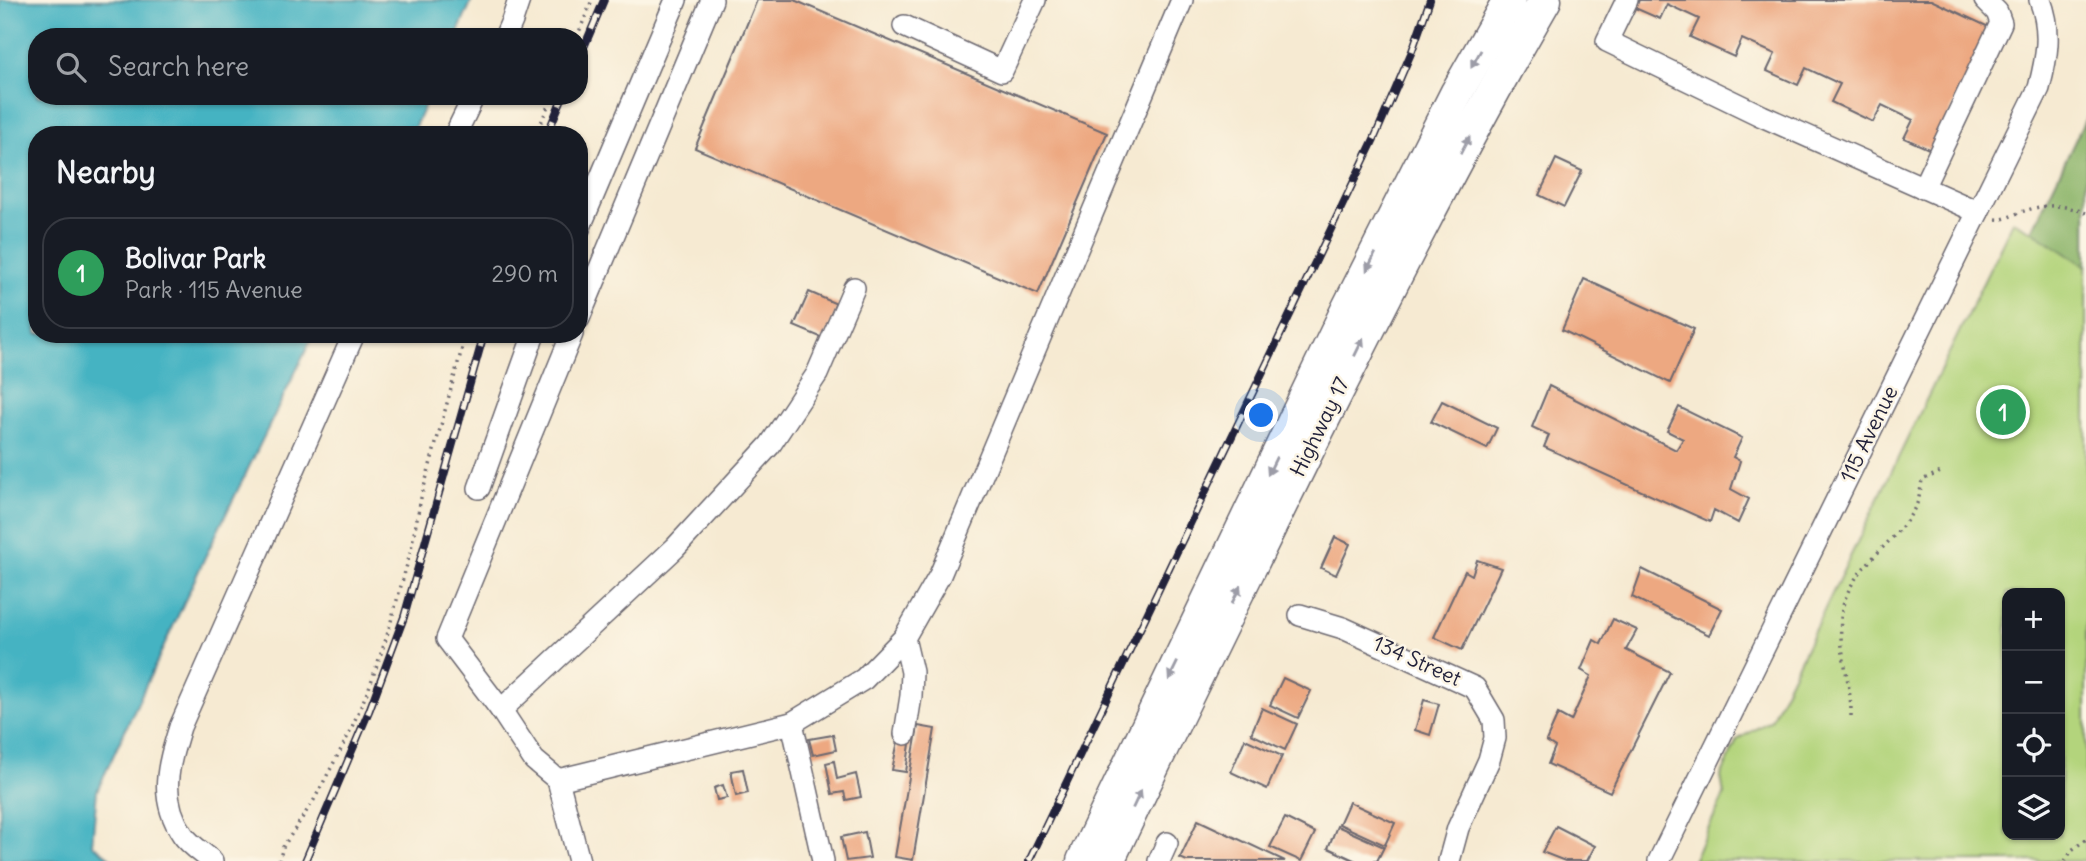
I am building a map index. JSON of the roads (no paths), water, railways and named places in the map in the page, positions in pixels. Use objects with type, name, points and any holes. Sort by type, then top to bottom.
[{"type":"highway","name":"Highway 17","points":[[1083,861],[1354,295],[1457,92],[1509,0]]},
{"type":"highway","name":"Highway 17","points":[[1108,861],[1188,692],[1372,321],[1545,0]]},
{"type":"street","points":[[510,28],[519,0]]},
{"type":"street","points":[[588,208],[676,0],[710,7],[588,297]]},
{"type":"street","points":[[904,26],[1003,71],[1035,0]]},
{"type":"street","points":[[558,779],[792,723],[863,679],[904,639],[940,575],[1182,0]]},
{"type":"street","points":[[1626,0],[1606,41],[1762,116],[1978,212]]},
{"type":"street","points":[[1923,188],[2001,23],[1997,12],[1985,0]]},
{"type":"street","name":"115 Avenue","points":[[1659,861],[2039,88],[2048,54],[2046,16],[2040,0]]},
{"type":"street","points":[[459,126],[470,105]]},
{"type":"street","points":[[501,710],[675,548],[770,445],[817,373],[854,288]]},
{"type":"street","points":[[212,861],[184,837],[172,815],[167,791],[168,765],[180,727],[350,343]]},
{"type":"street","points":[[479,488],[531,343]]},
{"type":"street","points":[[568,343],[447,639],[501,710],[534,760],[558,779],[579,861]]},
{"type":"street","name":"134 Street","points":[[1300,615],[1343,628],[1475,688],[1494,720],[1495,738],[1489,760],[1458,828],[1449,861]]},
{"type":"street","points":[[904,639],[912,672],[905,734]]},
{"type":"street","points":[[792,723],[823,861]]},
{"type":"water","points":[[0,0],[472,0],[460,28],[28,28],[28,105],[425,105],[415,126],[28,126],[28,343],[310,343],[206,555],[97,791],[92,844],[114,861],[0,861]]},
{"type":"railway","points":[[588,38],[604,0]]},
{"type":"railway","points":[[1029,861],[1374,139],[1412,51],[1430,0]]},
{"type":"railway","points":[[551,126],[559,105]]},
{"type":"railway","points":[[305,861],[369,711],[404,617],[481,343]]},
{"type":"place","name":"Bolivar Park","points":[[2003,412]]}]
